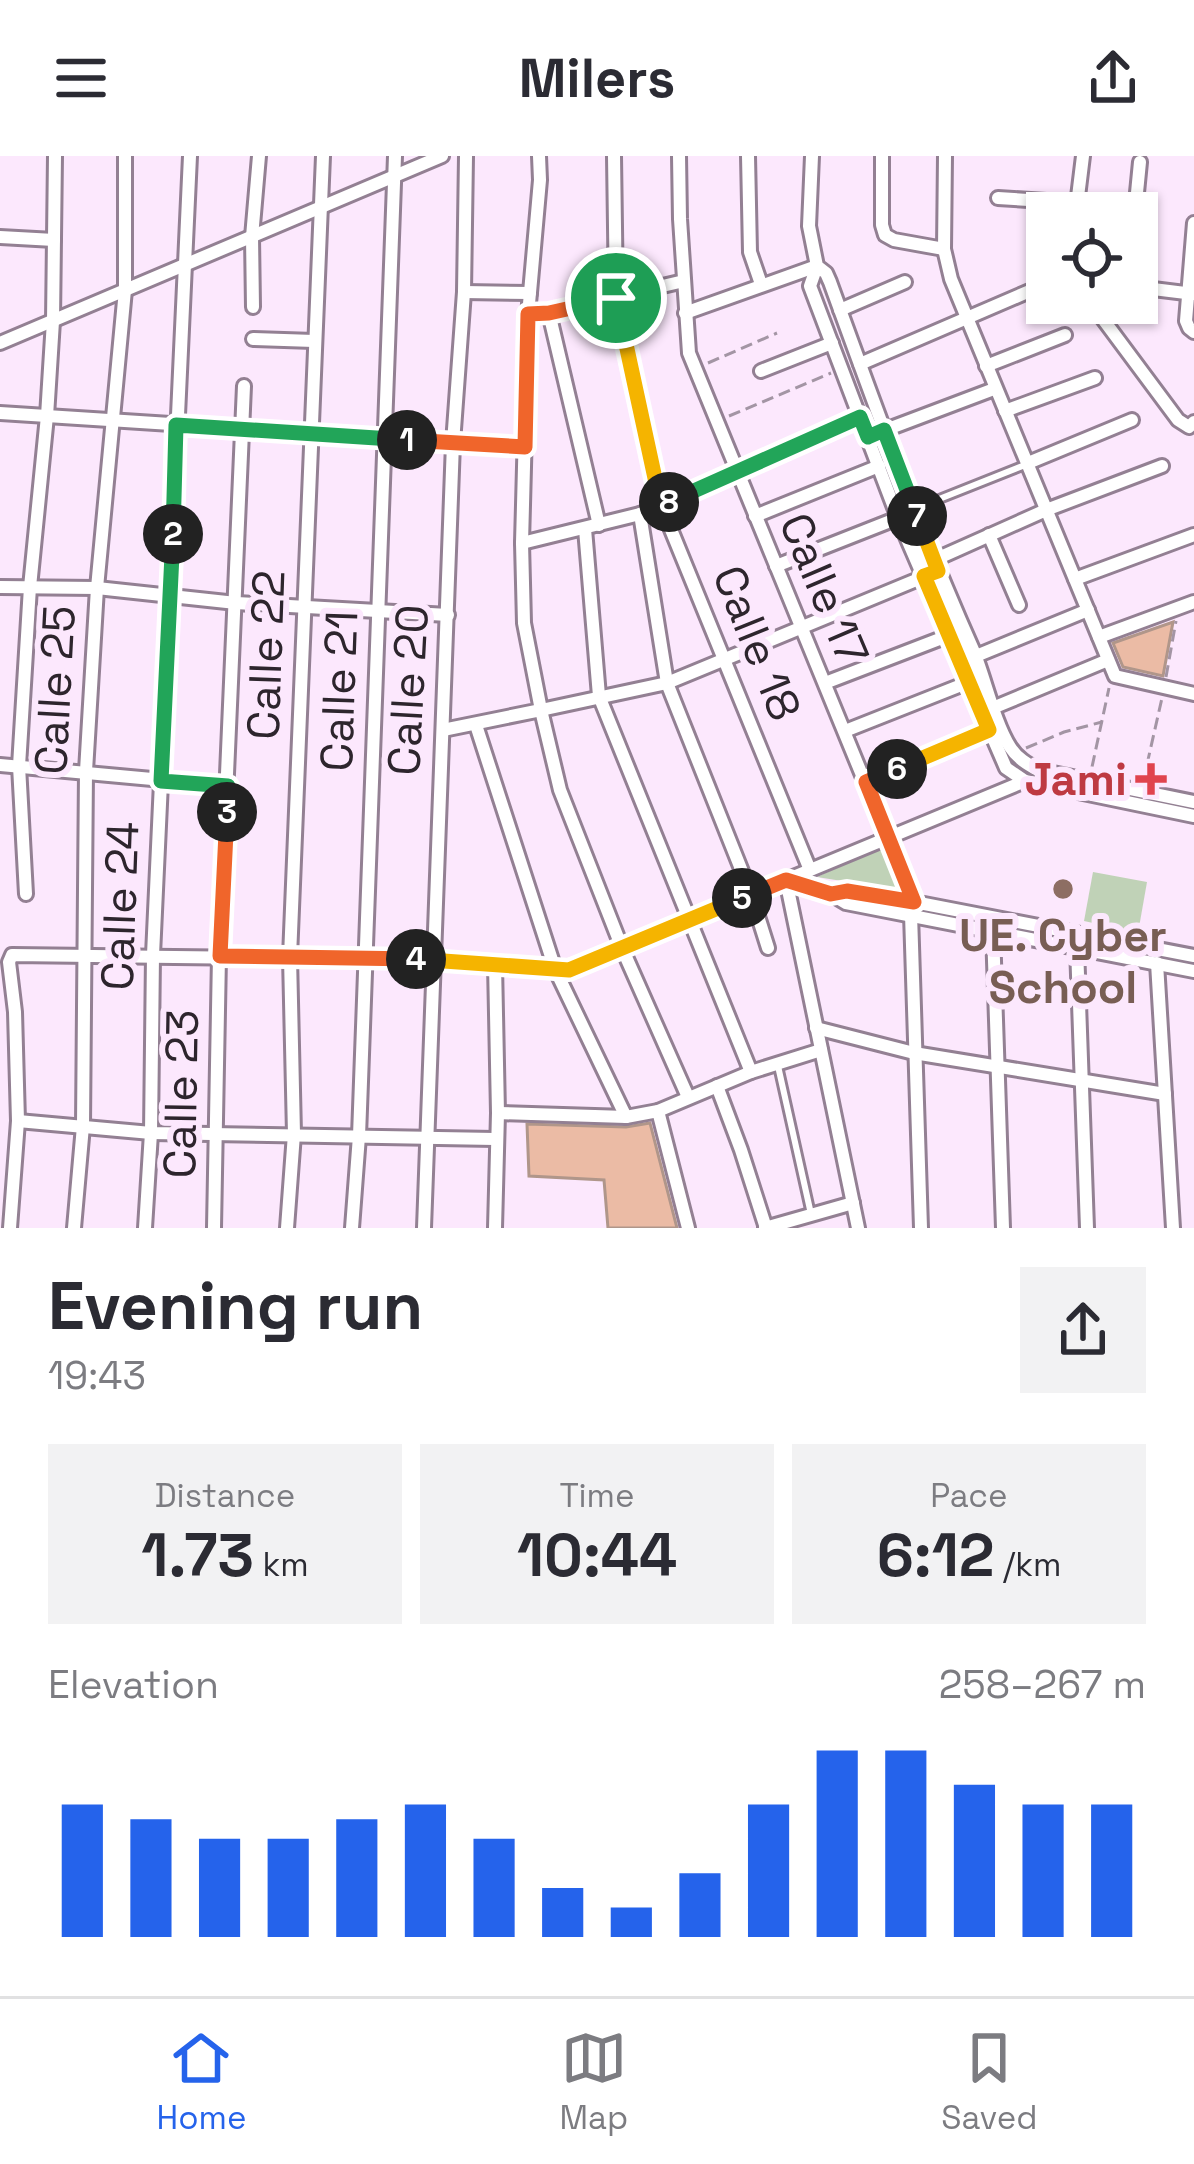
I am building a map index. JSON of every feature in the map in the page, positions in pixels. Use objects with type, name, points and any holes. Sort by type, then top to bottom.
[{"type":"street","points":[[26,894],[19,766],[53,321],[55,156]]},
{"type":"street","name":"Calle 25","points":[[74,1228],[83,1126],[86,771],[97,588],[125,290],[125,156]]},
{"type":"street","name":"Calle 24","points":[[146,1228],[153,955],[190,156]]},
{"type":"street","points":[[253,307],[259,156]]},
{"type":"street","name":"Calle 22","points":[[287,1228],[294,1134],[290,957],[323,156]]},
{"type":"street","name":"Calle 21","points":[[352,1228],[394,156]]},
{"type":"street","points":[[0,343],[442,156]]},
{"type":"street","name":"Calle 20","points":[[424,1228],[466,156]]},
{"type":"street","points":[[539,156],[528,314],[524,623],[560,790],[688,1097]]},
{"type":"street","name":"Calle 18","points":[[614,156],[616,298],[661,506],[810,870]]},
{"type":"street","name":"Calle 17","points":[[679,156],[687,343],[889,837],[913,908],[920,1228]]},
{"type":"street","points":[[748,156],[750,252],[760,284]]},
{"type":"street","points":[[812,156],[809,226],[817,266],[810,286],[898,518],[932,569],[976,656],[1009,746],[1038,770],[1194,802]]},
{"type":"street","points":[[882,156],[885,235],[944,249]]},
{"type":"street","points":[[945,156],[944,249],[951,279],[1108,660],[1118,678],[1194,694]]},
{"type":"street","points":[[1078,192],[1084,156]]},
{"type":"street","points":[[1137,192],[1140,162]]},
{"type":"street","points":[[998,198],[1026,202]]},
{"type":"street","points":[[1194,223],[1192,294],[1186,321],[1194,332]]},
{"type":"street","points":[[0,237],[54,240]]},
{"type":"street","points":[[685,313],[817,266]]},
{"type":"street","points":[[817,266],[826,273],[840,310],[914,509],[950,635],[1006,768],[1025,781],[1194,816]]},
{"type":"street","points":[[528,314],[684,281]]},
{"type":"street","points":[[840,310],[905,283]]},
{"type":"street","points":[[1158,290],[1192,294]]},
{"type":"street","points":[[464,292],[530,293]]},
{"type":"street","points":[[860,364],[1026,292]]},
{"type":"street","points":[[549,313],[592,527],[599,696],[751,1072]]},
{"type":"street","points":[[1107,324],[1178,420],[1192,425]]},
{"type":"street","points":[[986,366],[1065,335]]},
{"type":"street","points":[[253,339],[314,341]]},
{"type":"street","points":[[761,371],[832,343]]},
{"type":"street","points":[[1005,411],[1095,378]]},
{"type":"street","name":"Calle 23","points":[[214,1228],[220,956],[244,386]]},
{"type":"street","points":[[868,437],[994,389]]},
{"type":"street","points":[[0,413],[525,447]]},
{"type":"street","points":[[522,543],[640,514],[860,417]]},
{"type":"street","points":[[1028,464],[1132,420]]},
{"type":"street","points":[[755,516],[879,466]]},
{"type":"street","points":[[442,730],[667,683],[932,569],[989,535],[1046,510],[1162,466]]},
{"type":"street","points":[[640,514],[667,683],[768,948]]},
{"type":"street","points":[[776,566],[898,518]]},
{"type":"street","points":[[989,535],[1019,605]]},
{"type":"street","points":[[1075,579],[1194,535]]},
{"type":"street","points":[[0,586],[97,588],[236,603],[448,615]]},
{"type":"street","points":[[1099,637],[1194,602]]},
{"type":"street","points":[[976,656],[1088,610]]},
{"type":"street","points":[[825,683],[950,635]]},
{"type":"street","points":[[994,707],[1108,660]]},
{"type":"street","points":[[845,731],[969,682]]},
{"type":"street","points":[[476,725],[555,969],[626,1117]]},
{"type":"street","points":[[866,782],[989,730]]},
{"type":"street","points":[[0,765],[228,786]]},
{"type":"street","points":[[10,1228],[18,1121],[10,958],[16,953],[432,960],[569,970],[1025,781]]},
{"type":"street","points":[[786,880],[846,903],[913,908],[1194,956]]},
{"type":"street","points":[[786,880],[858,1228]]},
{"type":"street","points":[[913,908],[993,931],[1194,971]]},
{"type":"street","points":[[993,931],[1003,1228]]},
{"type":"street","points":[[1077,947],[1087,1228]]},
{"type":"street","points":[[1156,963],[1173,1228]]},
{"type":"street","points":[[496,964],[496,1228]]},
{"type":"street","points":[[816,1028],[914,1053],[1165,1094]]},
{"type":"street","points":[[498,1113],[626,1117],[658,1111],[751,1072],[821,1050]]},
{"type":"street","points":[[717,1086],[765,1228],[853,1202]]},
{"type":"street","points":[[658,1111],[688,1228]]},
{"type":"street","points":[[18,1121],[151,1133],[495,1139]]},
{"type":"lane","points":[[914,509],[1028,464]]},
{"type":"lane","points":[[777,1063],[812,1214]]},
{"type":"path","points":[[695,368],[777,333]]},
{"type":"path","points":[[717,422],[842,369]]},
{"type":"path","points":[[1141,791],[1179,608]]},
{"type":"path","points":[[1088,780],[1109,685],[1118,678]]},
{"type":"path","points":[[1017,755],[1032,744],[1104,722]]},
{"type":"green space","points":[[885,846],[904,891],[817,877]]},
{"type":"green space","points":[[1093,872],[1147,882],[1138,933],[1084,921]]},
{"type":"building","points":[[1173,622],[1163,676],[1123,667],[1113,643]]},
{"type":"building","points":[[650,1123],[677,1228],[608,1228],[604,1180],[529,1176],[527,1124],[626,1127]]},
{"type":"place","name":"Jami","points":[[1151,779]]},
{"type":"place","name":"UE. Cyber School","points":[[1063,889]]},
{"type":"route","points":[[616,298],[661,506],[860,417],[868,437],[884,430],[938,571],[924,576],[989,730],[866,782],[914,902],[847,891],[831,894],[786,880],[569,970],[432,960],[220,956],[228,786],[161,781],[176,425],[525,447],[528,314],[616,298]]}]
